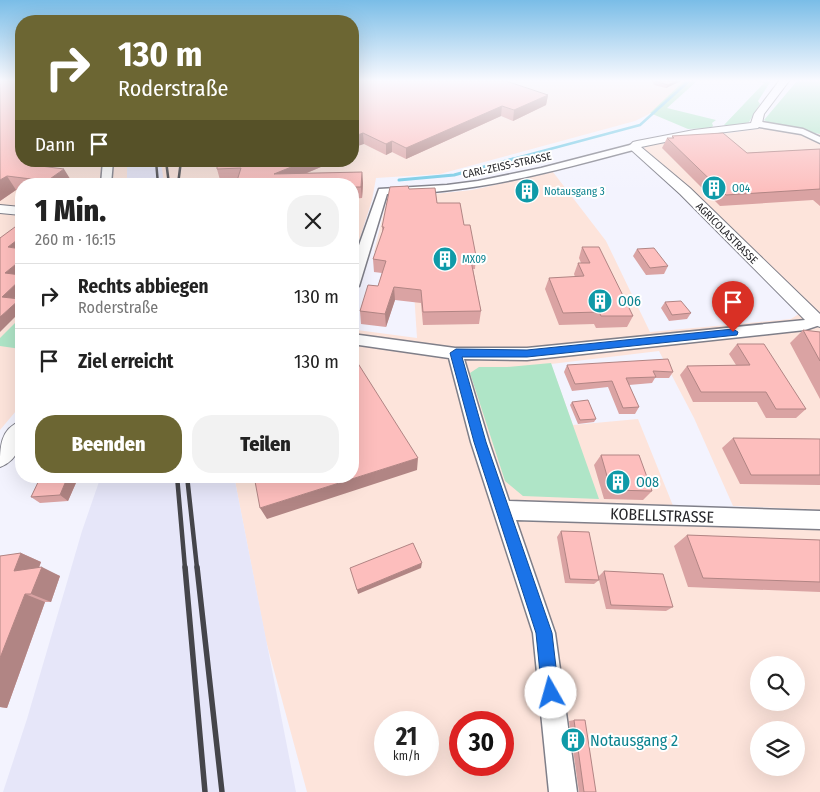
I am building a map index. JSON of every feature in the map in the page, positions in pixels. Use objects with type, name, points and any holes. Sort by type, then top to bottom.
[{"type":"street","points":[[756,124],[758,118]]},
{"type":"street","points":[[634,147],[637,144],[672,137],[756,124],[803,132],[820,140]]},
{"type":"street","name":"CARL-ZEISS-STRASSE","points":[[383,192],[450,189],[494,182],[634,147]]},
{"type":"street","name":"AGRICOLASTRASSE","points":[[634,147],[685,191],[812,317],[819,321]]},
{"type":"street","points":[[359,265],[383,192]]},
{"type":"street","points":[[0,208],[15,210]]},
{"type":"street","points":[[359,340],[456,353],[527,354],[813,324],[819,321]]},
{"type":"street","points":[[456,353],[480,442],[544,633],[563,792]]},
{"type":"street","points":[[0,457],[15,438]]},
{"type":"street","name":"KOBELLSTRASSE","points":[[504,510],[820,520]]},
{"type":"shaded area","points":[[0,118],[10,118],[15,138],[15,167],[359,167],[359,118],[641,118],[440,174],[376,178],[372,200],[359,241],[359,178],[15,178],[15,412],[0,430]]},
{"type":"shaded area","points":[[765,128],[800,134],[820,134],[820,510],[733,506],[694,418],[659,351],[551,364],[573,425],[638,419],[680,523],[820,527],[820,792],[307,792],[266,641],[235,483],[359,483],[359,330],[417,338],[411,246],[374,252],[387,199],[472,190],[553,172],[606,241],[650,332],[791,319],[811,306],[644,149],[645,146],[676,140]]},
{"type":"shaded area","points":[[127,167],[162,167],[163,178],[127,178]]},
{"type":"shaded area","points":[[99,483],[235,483],[296,792],[3,792],[27,719],[82,531]]},
{"type":"green space","points":[[662,118],[708,118],[716,120],[712,123],[713,126],[711,128],[688,129]]},
{"type":"green space","points":[[731,118],[751,118],[749,122],[739,125],[724,125]]},
{"type":"green space","points":[[766,118],[820,118],[820,134],[771,124],[764,120]]},
{"type":"green space","points":[[15,323],[15,348],[0,346],[0,338]]},
{"type":"green space","points":[[551,363],[599,499],[523,496],[505,481],[470,373],[479,367],[507,367]]},
{"type":"building","points":[[0,118],[15,118],[15,167],[64,169],[51,178],[7,176],[0,180]]},
{"type":"building","points":[[359,118],[475,118],[406,148],[392,141],[386,144],[363,133],[359,134]]},
{"type":"building","points":[[723,133],[747,153],[820,149],[820,189],[726,195],[667,138],[674,138],[672,136]]},
{"type":"building","points":[[217,167],[291,167],[274,174],[362,172],[361,187],[359,187],[359,178],[238,178],[241,168],[217,169]]},
{"type":"building","points":[[408,186],[409,189],[435,188],[437,203],[460,203],[464,225],[470,225],[476,256],[470,256],[481,311],[423,312],[421,290],[394,287],[385,314],[360,311],[368,285],[378,286],[386,261],[373,259],[384,227],[382,227],[390,187]]},
{"type":"building","points":[[15,227],[15,242],[8,247],[15,248],[15,265],[5,273],[15,274],[15,285],[2,297],[15,298],[15,304],[0,317],[0,238]]},
{"type":"building","points":[[582,247],[599,247],[633,316],[601,316],[599,312],[563,313],[549,278],[584,276],[578,263],[590,263]]},
{"type":"building","points":[[654,248],[668,266],[650,268],[637,249]]},
{"type":"building","points":[[681,301],[691,313],[672,315],[665,302]]},
{"type":"building","points":[[803,330],[820,332],[820,361]]},
{"type":"building","points":[[737,344],[764,344],[806,409],[776,409],[766,392],[701,392],[687,366],[750,365]]},
{"type":"building","points":[[668,359],[673,372],[653,371],[656,377],[626,378],[639,407],[623,408],[612,381],[575,384],[567,365]]},
{"type":"building","points":[[359,365],[418,458],[359,477]]},
{"type":"building","points":[[588,400],[596,419],[580,420],[572,402]]},
{"type":"building","points":[[733,438],[820,439],[820,475],[751,475]]},
{"type":"building","points":[[601,455],[639,455],[652,491],[611,490]]},
{"type":"building","points":[[38,483],[65,483],[60,495],[31,497]]},
{"type":"building","points":[[255,483],[339,483],[260,508]]},
{"type":"building","points":[[561,531],[589,532],[599,580],[570,579]]},
{"type":"building","points":[[687,535],[820,540],[820,582],[703,578]]},
{"type":"building","points":[[413,543],[422,563],[357,590],[350,568]]},
{"type":"building","points":[[21,553],[14,571],[42,567],[31,594],[25,594],[0,658],[0,556]]},
{"type":"building","points":[[604,571],[663,574],[673,607],[611,605]]},
{"type":"building","points":[[574,720],[585,720],[596,792],[584,792]]},
{"type":"waterway","points":[[509,160],[640,125],[648,118]]},
{"type":"waterway","points":[[399,180],[454,175],[513,159]]},
{"type":"railway","points":[[157,167],[157,178]]},
{"type":"railway","points":[[167,167],[168,178]]},
{"type":"railway","points":[[179,178],[180,167]]},
{"type":"railway","points":[[178,483],[185,568]]},
{"type":"railway","points":[[188,483],[197,568]]},
{"type":"railway","points":[[185,567],[205,792]]},
{"type":"railway","points":[[197,567],[222,792]]},
{"type":"place","name":"O04","points":[[714,188]]},
{"type":"place","name":"Notausgang 3","points":[[527,191]]},
{"type":"place","name":"MX09","points":[[445,259]]},
{"type":"place","name":"O06","points":[[600,301]]},
{"type":"place","name":"O08","points":[[618,482]]},
{"type":"place","name":"Notausgang 2","points":[[573,740]]},
{"type":"route","points":[[551,693],[544,633],[480,442],[456,353],[527,354],[733,332]]}]
